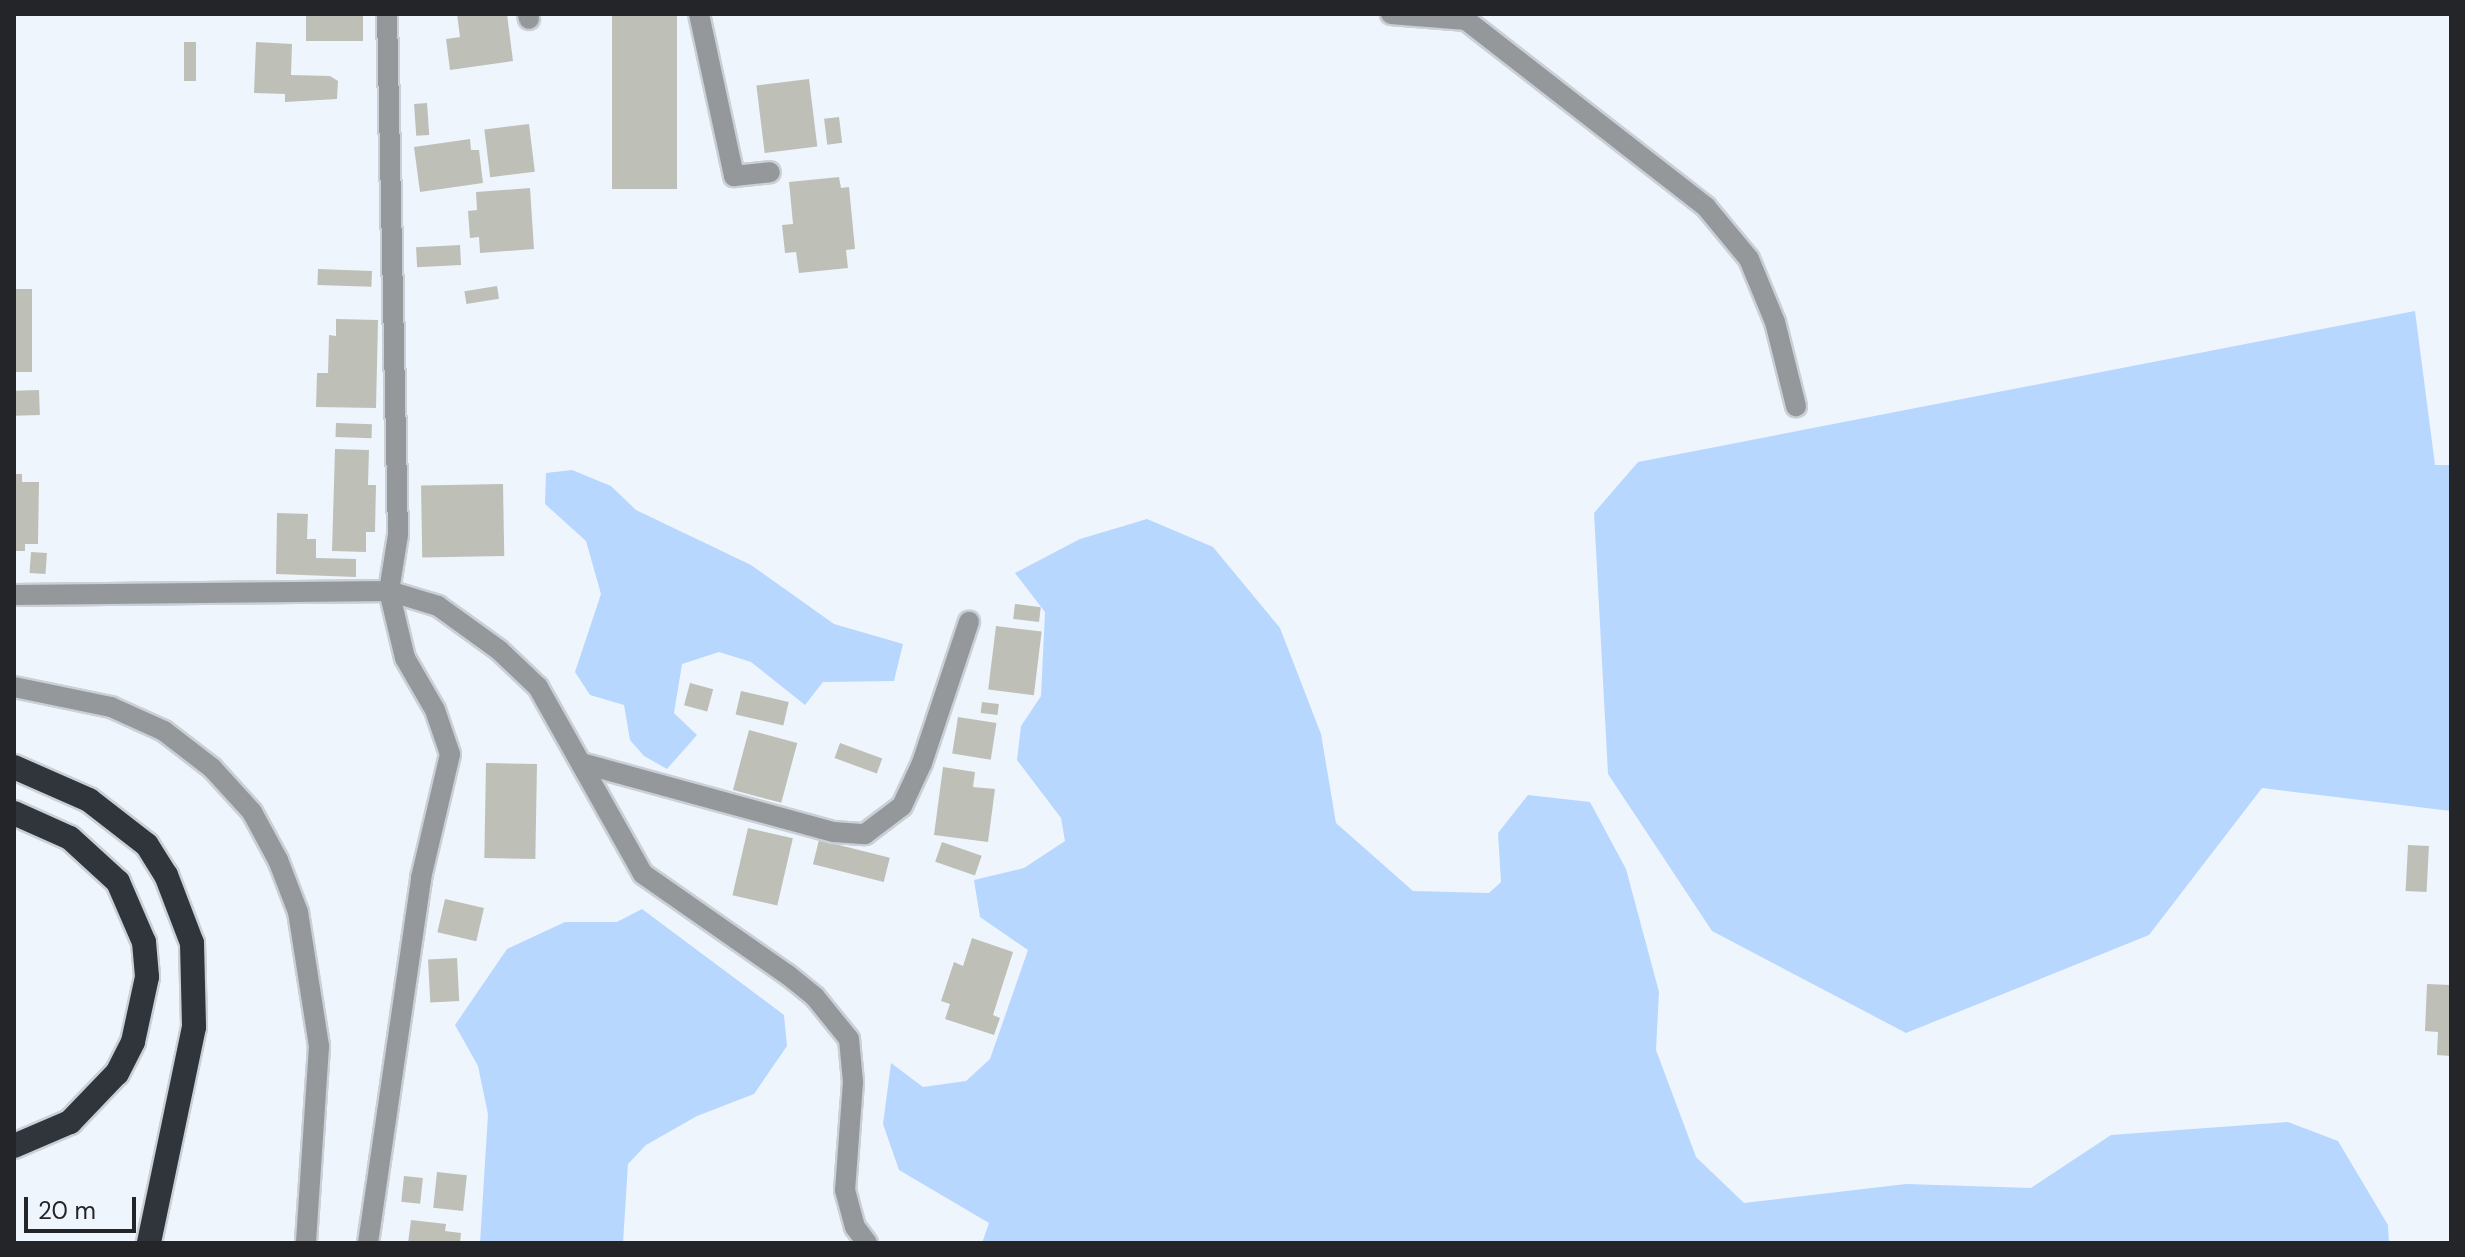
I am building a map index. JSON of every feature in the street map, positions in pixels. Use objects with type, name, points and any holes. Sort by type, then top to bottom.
[{"type":"highway","points":[[14,767],[89,800],[147,845],[172,886],[192,943],[194,1027],[149,1243]]},
{"type":"highway","points":[[14,813],[70,838],[118,882],[144,942],[147,977],[133,1042],[117,1073],[70,1122],[14,1146]]},
{"type":"street","points":[[368,1243],[421,878],[450,754],[435,710],[405,658],[389,591],[398,535],[387,14]]},
{"type":"street","points":[[699,14],[734,176],[770,172]]},
{"type":"street","points":[[1391,14],[1466,20],[1706,207],[1749,259],[1775,322],[1796,406]]},
{"type":"street","points":[[14,595],[389,591],[438,606],[499,650],[538,687],[643,874],[788,975],[815,997],[849,1039],[853,1082],[845,1190],[855,1227],[867,1243]]},
{"type":"street","points":[[581,763],[834,832],[865,834],[902,806],[922,763],[969,622]]},
{"type":"street","points":[[14,687],[111,707],[164,731],[212,768],[252,812],[278,860],[298,912],[319,1046],[306,1243]]},
{"type":"shaded area","points":[[2415,311],[2435,465],[2451,465],[2451,811],[2262,788],[2149,935],[1906,1033],[1712,931],[1608,774],[1594,513],[1638,462]]},
{"type":"shaded area","points":[[572,470],[611,486],[636,510],[751,565],[834,624],[903,644],[894,681],[823,682],[805,705],[751,662],[719,652],[682,664],[674,713],[697,735],[667,769],[644,756],[630,740],[624,705],[590,695],[575,672],[601,594],[586,541],[545,504],[546,473]]},
{"type":"shaded area","points":[[1147,519],[1213,547],[1280,628],[1321,734],[1336,823],[1413,891],[1489,893],[1501,882],[1498,833],[1528,795],[1590,802],[1626,869],[1659,992],[1656,1050],[1696,1157],[1744,1203],[1906,1184],[2031,1188],[2111,1135],[2288,1122],[2338,1141],[2388,1225],[2389,1243],[982,1243],[989,1223],[899,1170],[883,1124],[891,1063],[923,1087],[966,1081],[990,1059],[1028,950],[980,917],[974,880],[1024,868],[1065,841],[1061,818],[1017,760],[1021,726],[1041,696],[1045,612],[1015,573],[1080,539]]},
{"type":"shaded area","points":[[642,909],[784,1015],[787,1046],[754,1094],[697,1116],[646,1145],[628,1164],[623,1243],[480,1243],[488,1114],[478,1066],[455,1025],[507,949],[565,922],[617,922]]},
{"type":"building","points":[[306,14],[363,14],[363,41],[306,41]]},
{"type":"building","points":[[457,14],[507,14],[513,61],[450,70],[446,39],[460,37]]},
{"type":"building","points":[[612,14],[677,14],[677,189],[612,189]]},
{"type":"building","points":[[184,42],[196,42],[196,81],[184,81]]},
{"type":"building","points":[[256,42],[292,44],[291,75],[330,76],[338,81],[337,99],[285,102],[285,94],[254,93]]},
{"type":"building","points":[[809,79],[817,146],[765,153],[756,85]]},
{"type":"building","points":[[427,103],[429,135],[416,136],[414,104]]},
{"type":"building","points":[[839,117],[842,143],[827,145],[824,119]]},
{"type":"building","points":[[529,124],[535,172],[490,177],[484,129]]},
{"type":"building","points":[[470,139],[471,150],[479,150],[483,183],[420,192],[414,147]]},
{"type":"building","points":[[839,177],[841,188],[849,187],[855,249],[846,250],[848,268],[799,273],[796,252],[785,253],[782,225],[793,224],[789,182]]},
{"type":"building","points":[[530,188],[534,249],[480,253],[479,237],[470,238],[468,211],[477,210],[476,192]]},
{"type":"building","points":[[460,245],[461,265],[417,267],[416,247]]},
{"type":"building","points":[[318,269],[372,271],[371,287],[317,285]]},
{"type":"building","points":[[497,286],[499,299],[466,304],[464,291]]},
{"type":"building","points":[[14,289],[32,289],[32,372],[14,372]]},
{"type":"building","points":[[336,319],[378,320],[376,408],[316,407],[317,373],[328,373],[329,335],[336,336]]},
{"type":"building","points":[[39,390],[40,415],[15,416],[14,391]]},
{"type":"building","points":[[336,423],[372,424],[371,438],[336,437]]},
{"type":"building","points":[[335,449],[369,450],[368,485],[376,485],[375,532],[366,532],[366,552],[332,551]]},
{"type":"building","points":[[14,474],[22,474],[22,482],[39,482],[38,544],[25,544],[25,551],[14,551]]},
{"type":"building","points":[[503,484],[504,556],[422,557],[421,485]]},
{"type":"building","points":[[277,513],[308,514],[307,539],[316,539],[316,558],[356,559],[356,577],[276,574]]},
{"type":"building","points":[[31,552],[47,553],[45,574],[30,573]]},
{"type":"building","points":[[1015,604],[1041,607],[1039,622],[1013,619]]},
{"type":"building","points":[[996,626],[1042,632],[1034,695],[988,690]]},
{"type":"building","points":[[690,683],[713,689],[707,711],[684,705]]},
{"type":"building","points":[[741,691],[789,702],[783,725],[736,714]]},
{"type":"building","points":[[982,702],[999,704],[998,715],[981,713]]},
{"type":"building","points":[[958,717],[997,723],[991,760],[952,754]]},
{"type":"building","points":[[749,730],[797,743],[781,803],[733,790]]},
{"type":"building","points":[[840,743],[882,758],[877,773],[835,758]]},
{"type":"building","points":[[486,763],[537,764],[535,859],[484,858]]},
{"type":"building","points":[[943,767],[975,772],[973,787],[995,789],[988,842],[934,835]]},
{"type":"building","points":[[748,828],[793,838],[777,906],[732,895]]},
{"type":"building","points":[[819,840],[890,858],[884,882],[813,864]]},
{"type":"building","points":[[942,842],[982,856],[975,876],[935,862]]},
{"type":"building","points":[[2408,845],[2429,846],[2427,892],[2406,891]]},
{"type":"building","points":[[445,899],[484,908],[476,941],[437,932]]},
{"type":"building","points":[[972,938],[1013,952],[993,1015],[1000,1018],[994,1035],[945,1019],[950,1004],[941,1001],[954,962],[963,966]]},
{"type":"building","points":[[457,958],[459,1001],[430,1002],[428,960]]},
{"type":"building","points":[[2427,984],[2451,985],[2451,1056],[2437,1055],[2438,1032],[2425,1031]]},
{"type":"building","points":[[437,1172],[467,1175],[463,1211],[433,1208]]},
{"type":"building","points":[[404,1176],[423,1178],[420,1204],[401,1202]]},
{"type":"building","points":[[411,1220],[446,1224],[445,1231],[461,1233],[460,1243],[408,1243]]}]
